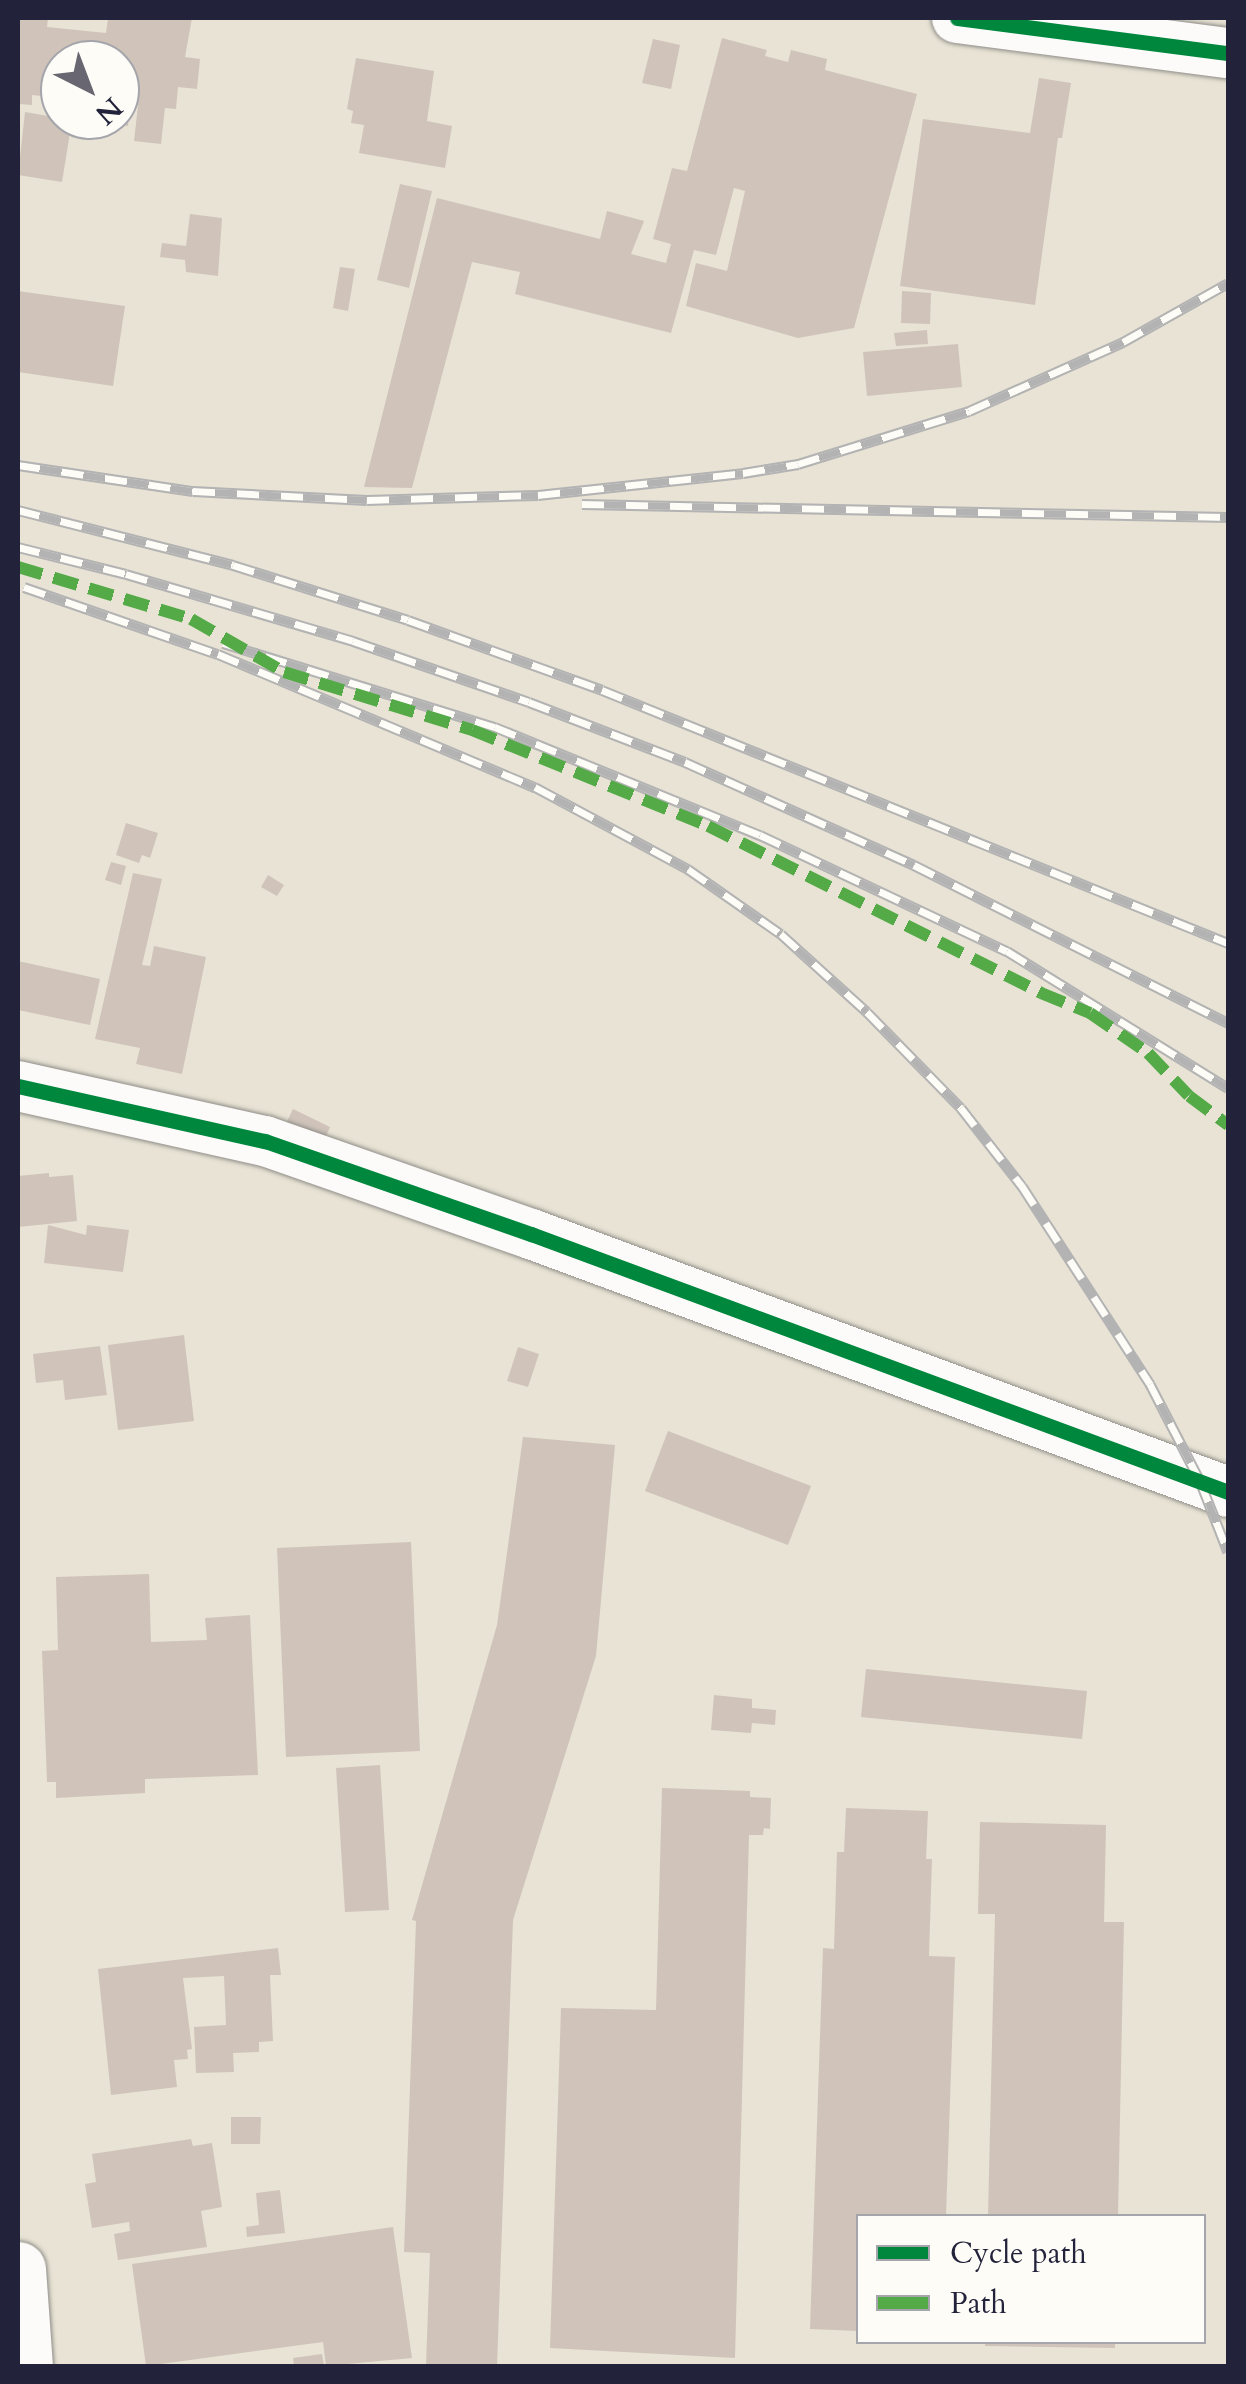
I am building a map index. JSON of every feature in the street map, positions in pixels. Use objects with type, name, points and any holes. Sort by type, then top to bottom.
[{"type":"street","points":[[956,18],[1228,54]]},
{"type":"street","points":[[18,1086],[265,1141],[531,1234],[1228,1492]]},
{"type":"street","points":[[18,2269],[25,2366]]},
{"type":"building","points":[[18,18],[48,18],[47,27],[106,33],[108,19],[192,18],[185,57],[200,59],[197,89],[178,87],[176,109],[165,108],[161,144],[134,141],[140,140],[140,40],[40,40],[40,96],[32,95],[32,105],[18,104]]},
{"type":"building","points":[[722,38],[767,50],[765,56],[788,62],[791,50],[827,59],[825,70],[917,94],[854,328],[798,338],[686,306],[696,263],[727,271],[745,191],[734,188],[716,255],[694,250],[671,333],[515,294],[520,272],[472,262],[412,488],[364,487],[437,198],[600,239],[607,211],[644,221],[631,254],[666,263],[671,244],[653,239],[672,168],[687,171]]},
{"type":"building","points":[[653,39],[680,45],[671,89],[642,83]]},
{"type":"building","points":[[356,58],[434,71],[427,121],[452,126],[445,168],[359,153],[364,125],[351,123],[353,111],[347,109]]},
{"type":"building","points":[[1039,78],[1071,83],[1062,138],[1058,138],[1035,305],[900,286],[923,119],[1030,133]]},
{"type":"building","points":[[25,112],[40,115],[40,140],[69,140],[62,182],[18,175]]},
{"type":"building","points":[[400,184],[432,191],[409,288],[377,280]]},
{"type":"building","points":[[190,214],[222,218],[218,276],[186,272],[185,260],[160,257],[162,243],[186,246]]},
{"type":"building","points":[[340,267],[355,269],[348,311],[333,308]]},
{"type":"building","points":[[18,291],[125,306],[113,386],[18,372]]},
{"type":"building","points":[[902,291],[931,293],[930,324],[901,323]]},
{"type":"building","points":[[927,330],[928,344],[896,346],[894,333]]},
{"type":"building","points":[[958,344],[962,387],[867,396],[863,352]]},
{"type":"building","points":[[126,823],[158,833],[150,858],[142,855],[139,863],[116,855]]},
{"type":"building","points":[[111,862],[126,866],[121,885],[105,880]]},
{"type":"building","points":[[133,873],[162,879],[142,965],[150,966],[154,946],[206,957],[182,1074],[136,1064],[140,1048],[95,1039]]},
{"type":"building","points":[[268,875],[284,885],[277,896],[261,887]]},
{"type":"building","points":[[18,961],[100,979],[90,1025],[18,1010]]},
{"type":"building","points":[[293,1109],[330,1127],[321,1148],[283,1130]]},
{"type":"building","points":[[49,1173],[49,1177],[73,1175],[77,1221],[18,1227],[18,1176]]},
{"type":"building","points":[[48,1225],[86,1235],[87,1225],[129,1230],[123,1272],[44,1263]]},
{"type":"building","points":[[184,1335],[194,1421],[118,1430],[108,1345]]},
{"type":"building","points":[[100,1346],[107,1395],[65,1400],[63,1380],[36,1383],[33,1354]]},
{"type":"building","points":[[518,1347],[539,1354],[528,1387],[507,1381]]},
{"type":"building","points":[[668,1431],[811,1486],[788,1545],[645,1491]]},
{"type":"building","points":[[523,1437],[615,1445],[596,1656],[513,1920],[497,2366],[426,2366],[430,2253],[404,2252],[416,1921],[412,1920],[497,1625]]},
{"type":"building","points":[[411,1542],[420,1751],[286,1757],[277,1548]]},
{"type":"building","points":[[149,1574],[151,1642],[207,1640],[205,1618],[250,1615],[258,1775],[145,1779],[145,1793],[56,1798],[56,1782],[47,1782],[42,1651],[58,1650],[56,1577]]},
{"type":"building","points":[[866,1669],[1087,1691],[1082,1739],[861,1717]]},
{"type":"building","points":[[714,1695],[752,1699],[752,1708],[776,1710],[775,1725],[752,1723],[751,1733],[711,1730]]},
{"type":"building","points":[[380,1765],[389,1910],[345,1912],[336,1768]]},
{"type":"building","points":[[662,1788],[750,1791],[750,1797],[771,1798],[770,1829],[764,1828],[763,1835],[749,1835],[735,2358],[550,2348],[561,2008],[656,2010]]},
{"type":"building","points":[[846,1808],[928,1811],[926,1859],[932,1859],[929,1956],[955,1957],[946,2214],[856,2214],[856,2331],[810,2329],[823,1948],[834,1949],[837,1852],[844,1852]]},
{"type":"building","points":[[980,1822],[1106,1825],[1104,1922],[1124,1922],[1118,2214],[988,2214],[995,1914],[978,1914]]},
{"type":"building","points":[[278,1948],[281,1975],[270,1975],[273,2041],[259,2042],[259,2052],[233,2053],[234,2072],[196,2073],[194,2027],[226,2025],[224,1976],[183,1978],[192,2049],[187,2050],[188,2059],[174,2060],[177,2087],[111,2095],[98,1969]]},
{"type":"building","points":[[231,2117],[261,2117],[260,2144],[231,2144]]},
{"type":"building","points":[[191,2139],[193,2146],[212,2143],[222,2207],[201,2211],[207,2247],[118,2260],[114,2234],[130,2231],[129,2222],[92,2228],[85,2184],[96,2182],[92,2154]]},
{"type":"building","points":[[280,2190],[285,2233],[247,2237],[246,2227],[259,2225],[256,2193]]},
{"type":"building","points":[[393,2227],[412,2358],[326,2366],[323,2342],[146,2366],[132,2264]]},
{"type":"building","points":[[1115,2344],[1115,2348],[985,2346]]},
{"type":"building","points":[[322,2354],[324,2366],[294,2366],[293,2358]]},
{"type":"railway","points":[[18,465],[193,491],[367,500],[538,495],[743,473],[798,464],[969,411],[1123,342],[1228,283]]},
{"type":"railway","points":[[582,504],[1228,517]]},
{"type":"railway","points":[[18,510],[233,565],[408,620],[602,690],[1228,943]]},
{"type":"railway","points":[[18,547],[126,574],[353,641],[685,762],[914,865],[1228,1023]]},
{"type":"railway","points":[[24,587],[218,654],[535,787],[688,869],[781,934],[867,1012],[961,1108],[1022,1186],[1150,1384],[1200,1481],[1228,1552]]},
{"type":"railway","points":[[223,643],[495,727],[760,835],[1007,951],[1228,1088]]},
{"type":"marked path","points":[[18,567],[191,619],[284,672],[472,730],[708,826],[1041,993],[1090,1013],[1148,1053],[1189,1096],[1228,1125]]},
{"type":"cycle path","points":[[957,18],[1228,53]]},
{"type":"cycle path","points":[[18,1086],[265,1141],[531,1234],[1228,1492]]}]
